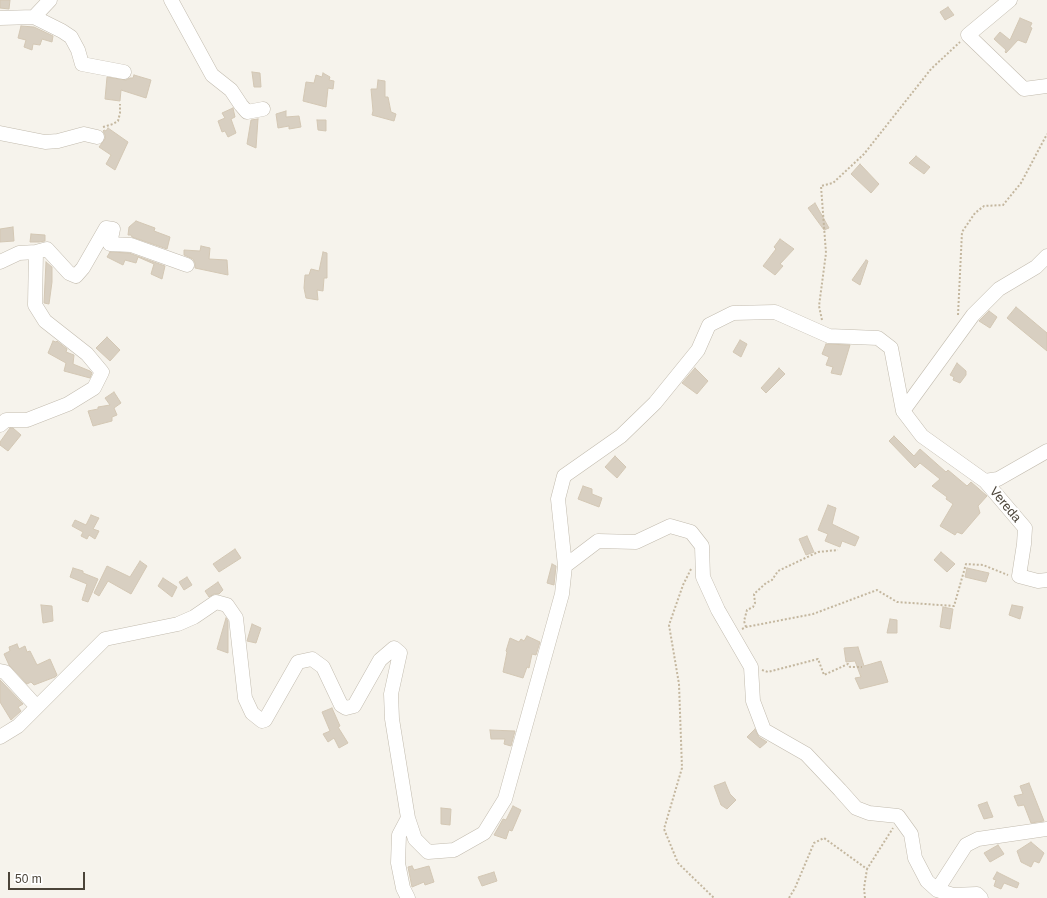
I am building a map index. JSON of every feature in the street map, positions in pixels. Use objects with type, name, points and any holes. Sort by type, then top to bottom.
[{"type":"street","points":[[34,17],[50,0]]},
{"type":"street","points":[[171,0],[212,75],[230,90],[240,105],[247,112],[262,109]]},
{"type":"street","points":[[1010,0],[968,35],[1024,89],[1047,86]]},
{"type":"street","points":[[0,18],[34,17],[71,37],[78,50],[82,64],[124,72]]},
{"type":"street","points":[[0,134],[46,142],[90,136]]},
{"type":"street","points":[[0,262],[19,253],[36,252],[47,249],[69,273],[76,276],[84,268],[106,228],[113,229],[110,244],[131,245],[187,265]]},
{"type":"street","points":[[0,425],[6,420],[27,420],[68,404],[94,388],[102,372],[87,354],[45,321],[35,305],[36,252]]},
{"type":"street","points":[[903,411],[973,315],[999,289],[1036,267],[1047,256]]},
{"type":"street","points":[[0,737],[18,726],[105,640],[178,624],[194,617],[216,602],[227,605],[236,618],[246,698],[252,713],[262,721],[265,720],[298,662],[312,659],[322,667],[341,705],[346,708],[354,706],[380,660],[394,648],[400,652],[391,694],[392,719],[408,818],[415,839],[428,852],[454,850],[484,833],[505,799],[562,594],[565,566],[558,499],[564,476],[621,436],[655,403],[698,350],[709,325],[734,313],[775,312],[829,336],[878,338],[891,348],[903,411]]},
{"type":"street","name":"Vereda","points":[[903,411],[922,436],[985,481],[1025,528],[1019,576]]},
{"type":"street","points":[[985,481],[998,479],[1047,451]]},
{"type":"street","points":[[565,566],[598,541],[636,542],[670,526],[691,532],[702,546],[703,577],[718,610],[751,667],[753,701],[764,730],[806,754],[856,808],[869,813],[898,816],[911,834],[915,858],[927,881],[937,890],[953,895],[977,894],[981,898]]},
{"type":"street","points":[[1019,576],[1038,581],[1047,580]]},
{"type":"street","points":[[0,671],[5,672],[37,707]]},
{"type":"street","points":[[408,818],[399,835],[398,863],[403,888],[408,898]]},
{"type":"street","points":[[937,890],[966,845],[978,839],[1047,830]]},
{"type":"path","points":[[829,336],[822,324],[819,306],[826,253],[821,186],[834,183],[864,154],[931,69],[968,35]]},
{"type":"path","points":[[90,136],[118,121],[120,104]]},
{"type":"path","points":[[958,316],[962,232],[974,213],[984,206],[1002,205],[1021,182],[1047,134]]},
{"type":"path","points":[[746,626],[744,621],[747,610],[753,607],[755,602],[754,594],[766,583],[772,580],[778,571],[818,552],[838,550]]},
{"type":"path","points":[[732,635],[746,626],[813,614],[876,590],[897,602],[954,606],[966,564],[983,565],[1008,575],[1019,576]]},
{"type":"path","points":[[692,566],[683,585],[669,625],[679,684],[682,768],[664,829],[678,863],[714,898]]},
{"type":"path","points":[[751,667],[768,672],[818,659],[824,675],[848,664],[850,667],[862,667]]},
{"type":"path","points":[[865,898],[864,888],[867,869],[893,827],[898,816]]},
{"type":"path","points":[[789,898],[795,888],[814,843],[824,838],[867,869]]},
{"type":"building","points":[[0,0],[10,0],[9,9],[0,8]]},
{"type":"building","points":[[948,7],[954,15],[945,20],[940,12]]},
{"type":"building","points":[[1020,18],[1032,23],[1030,27],[1032,28],[1026,43],[1018,40],[1006,53],[1006,50],[994,39],[1000,32],[1010,40]]},
{"type":"building","points":[[21,26],[34,27],[53,36],[52,42],[42,39],[40,45],[33,44],[32,50],[24,47],[26,40],[18,38]]},
{"type":"building","points":[[252,72],[260,73],[261,87],[254,87]]},
{"type":"building","points":[[323,73],[330,77],[329,80],[334,81],[333,89],[328,88],[326,107],[303,101],[306,82],[314,83],[316,75],[322,77]]},
{"type":"building","points":[[134,75],[151,80],[146,98],[121,90],[120,101],[105,99],[107,77],[126,80],[133,78]]},
{"type":"building","points":[[378,80],[385,81],[385,97],[388,97],[391,112],[396,114],[394,121],[372,115],[371,89],[377,89]]},
{"type":"building","points":[[233,108],[235,117],[231,119],[236,133],[228,137],[225,131],[222,132],[218,121],[225,118],[222,113]]},
{"type":"building","points":[[286,111],[286,117],[299,116],[301,127],[289,129],[289,126],[278,128],[276,114]]},
{"type":"building","points":[[258,119],[256,148],[247,144],[251,120]]},
{"type":"building","points":[[317,120],[326,120],[326,131],[318,130]]},
{"type":"building","points":[[108,128],[128,142],[115,170],[106,164],[111,155],[99,147],[105,139],[103,131],[106,131]]},
{"type":"building","points":[[916,156],[930,167],[924,174],[909,163]]},
{"type":"building","points":[[860,164],[879,184],[871,193],[851,174]]},
{"type":"building","points":[[815,203],[829,228],[824,230],[808,208]]},
{"type":"building","points":[[136,221],[155,228],[154,231],[170,237],[167,249],[128,235],[129,227]]},
{"type":"building","points":[[13,227],[14,241],[0,242],[0,229]]},
{"type":"building","points":[[31,234],[45,235],[45,241],[30,242]]},
{"type":"building","points":[[780,239],[794,249],[780,264],[783,266],[775,275],[763,266],[776,249],[774,247]]},
{"type":"building","points":[[201,246],[210,248],[209,259],[227,260],[228,275],[195,268],[193,259],[184,255],[184,250],[200,251]]},
{"type":"building","points":[[110,252],[129,253],[165,266],[162,279],[151,274],[154,264],[138,257],[136,263],[125,260],[123,265],[107,257]]},
{"type":"building","points":[[323,252],[327,253],[327,278],[324,278],[323,291],[317,290],[318,300],[306,298],[304,288],[305,275],[309,275],[311,269],[319,271]]},
{"type":"building","points":[[866,260],[868,261],[860,285],[852,280]]},
{"type":"building","points":[[46,262],[52,267],[52,282],[49,304],[44,303]]},
{"type":"building","points":[[1016,307],[1047,333],[1047,351],[1007,318]]},
{"type":"building","points":[[989,311],[997,317],[990,328],[979,321]]},
{"type":"building","points":[[107,337],[120,350],[110,361],[96,348]]},
{"type":"building","points":[[740,340],[747,344],[741,357],[733,352]]},
{"type":"building","points":[[53,341],[57,341],[67,349],[66,352],[74,355],[73,364],[92,373],[90,378],[64,371],[66,363],[48,353]]},
{"type":"building","points":[[826,344],[850,345],[841,375],[831,373],[833,367],[826,365],[829,357],[822,354]]},
{"type":"building","points":[[957,363],[966,371],[966,375],[960,383],[953,380],[954,377],[950,375]]},
{"type":"building","points":[[695,368],[708,381],[697,394],[682,383]]},
{"type":"building","points":[[779,368],[785,374],[766,393],[761,388]]},
{"type":"building","points":[[114,392],[121,403],[114,408],[117,415],[112,417],[112,421],[93,426],[88,411],[98,409],[98,407],[110,405],[105,398]]},
{"type":"building","points":[[10,428],[13,428],[21,435],[8,451],[0,445],[0,442]]},
{"type":"building","points":[[894,436],[914,456],[920,449],[946,472],[948,470],[967,486],[971,482],[987,496],[978,506],[980,513],[962,534],[957,532],[955,535],[940,526],[953,504],[946,499],[947,497],[932,486],[940,479],[920,463],[915,468],[889,441]]},
{"type":"building","points":[[615,456],[626,467],[617,478],[605,467]]},
{"type":"building","points":[[583,486],[592,489],[592,494],[602,498],[599,507],[578,499]]},
{"type":"building","points":[[828,505],[836,508],[832,524],[859,537],[855,546],[842,541],[840,547],[825,541],[828,534],[818,530]]},
{"type":"building","points":[[91,515],[99,518],[93,529],[99,531],[95,539],[89,535],[87,539],[81,536],[83,532],[72,526],[75,520],[86,525]]},
{"type":"building","points":[[807,536],[814,552],[806,555],[799,539]]},
{"type":"building","points":[[235,549],[241,558],[219,572],[213,564]]},
{"type":"building","points":[[941,552],[955,564],[947,572],[934,560]]},
{"type":"building","points":[[140,561],[147,566],[131,594],[108,581],[99,596],[94,593],[107,566],[130,577]]},
{"type":"building","points":[[552,564],[556,566],[554,585],[547,583]]},
{"type":"building","points":[[73,568],[83,571],[83,573],[98,579],[88,602],[82,600],[87,584],[70,577]]},
{"type":"building","points":[[967,568],[989,573],[986,582],[965,577]]},
{"type":"building","points":[[187,577],[192,585],[184,590],[179,582]]},
{"type":"building","points":[[163,578],[177,587],[172,597],[158,586]]},
{"type":"building","points":[[218,582],[223,590],[219,594],[214,594],[209,597],[205,591]]},
{"type":"building","points":[[41,605],[52,606],[53,621],[43,623]]},
{"type":"building","points":[[1012,605],[1023,607],[1020,619],[1009,615]]},
{"type":"building","points":[[943,607],[953,609],[950,629],[940,627]]},
{"type":"building","points":[[226,618],[228,621],[228,653],[217,649]]},
{"type":"building","points":[[890,619],[897,620],[897,633],[887,633]]},
{"type":"building","points":[[252,624],[261,628],[256,643],[247,641]]},
{"type":"building","points":[[527,636],[540,642],[536,655],[532,654],[529,668],[527,667],[523,678],[503,672],[506,651],[510,638],[519,642],[521,639],[524,641]]},
{"type":"building","points":[[17,644],[19,649],[25,646],[27,652],[30,651],[37,665],[50,659],[57,675],[34,685],[31,682],[27,684],[9,665],[4,654],[10,651],[9,647]]},
{"type":"building","points":[[858,647],[864,666],[881,661],[888,682],[860,689],[855,678],[861,677],[855,661],[846,662],[844,648]]},
{"type":"building","points":[[0,680],[23,704],[18,707],[21,711],[11,720],[0,702]]},
{"type":"building","points":[[332,708],[340,726],[338,727],[348,743],[339,748],[334,738],[328,742],[323,734],[330,731],[322,712]]},
{"type":"building","points":[[755,729],[759,737],[767,742],[760,748],[747,737]]},
{"type":"building","points":[[490,730],[515,731],[511,746],[504,744],[505,739],[491,739]]},
{"type":"building","points":[[725,782],[730,794],[736,800],[727,809],[721,805],[714,786]]},
{"type":"building","points":[[1029,783],[1044,821],[1031,823],[1024,805],[1018,806],[1014,796],[1023,794],[1020,786]]},
{"type":"building","points":[[987,802],[993,817],[984,819],[978,805]]},
{"type":"building","points":[[513,806],[521,810],[512,831],[509,830],[506,839],[494,835],[503,819],[506,820]]},
{"type":"building","points":[[441,808],[451,809],[450,825],[441,824]]},
{"type":"building","points":[[1031,842],[1044,853],[1039,863],[1034,861],[1031,867],[1021,862],[1017,851]]},
{"type":"building","points":[[998,845],[1004,854],[990,862],[984,853]]},
{"type":"building","points":[[412,866],[414,870],[429,866],[434,882],[425,885],[424,882],[412,887],[408,867]]},
{"type":"building","points":[[494,872],[497,881],[482,886],[478,877]]},
{"type":"building","points":[[997,872],[1019,883],[1017,888],[1004,883],[1001,889],[994,886],[996,880],[993,879]]}]
